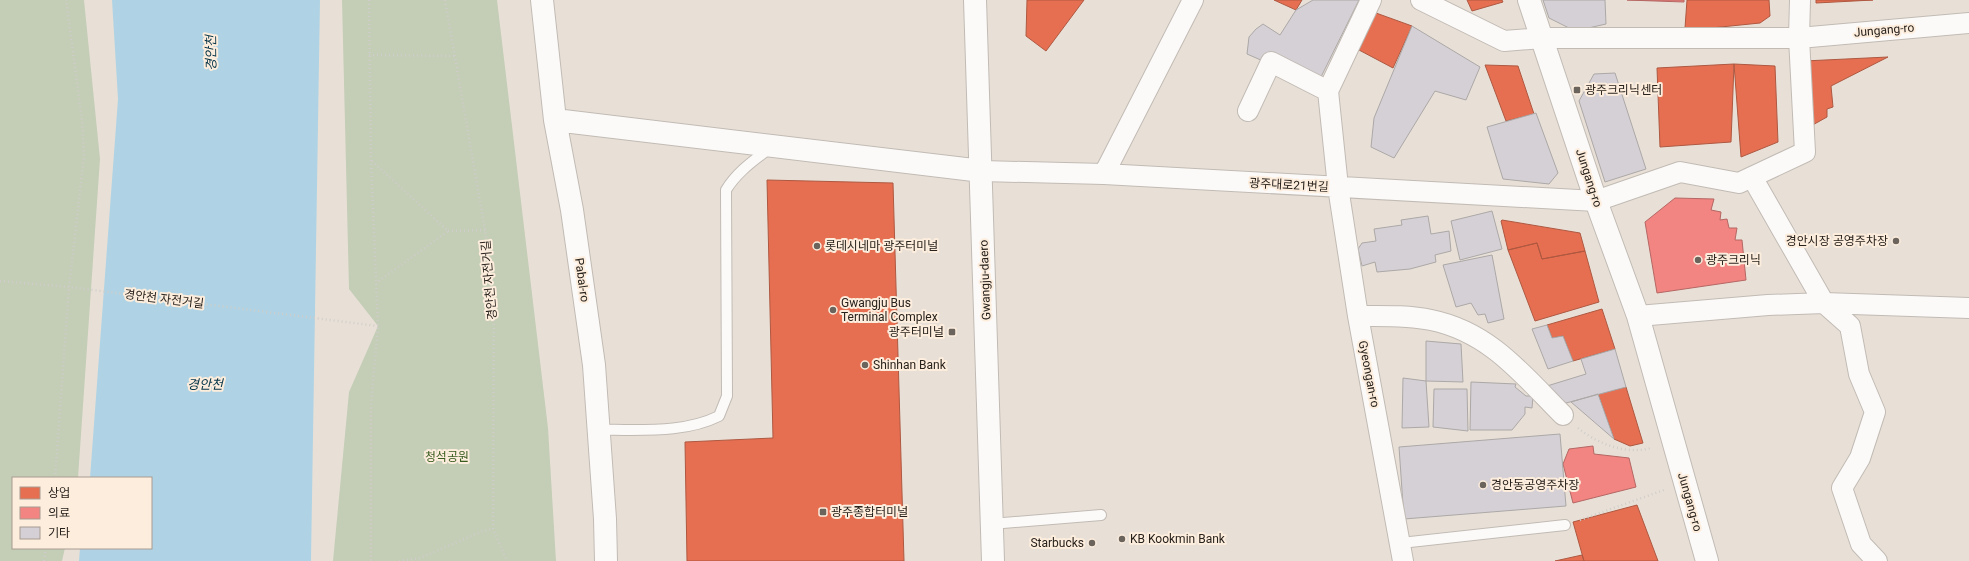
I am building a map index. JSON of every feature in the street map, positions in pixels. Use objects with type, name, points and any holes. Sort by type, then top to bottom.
[{"type":"street","name":"Pabal-ro","points":[[542,0],[555,120],[573,217],[594,365],[605,518],[606,561]]},
{"type":"street","name":"Gwangju-daero","points":[[975,0],[982,171],[993,561]]},
{"type":"street","points":[[1104,174],[1193,0]]},
{"type":"street","points":[[1248,111],[1271,62],[1328,91],[1371,0]]},
{"type":"street","points":[[1421,0],[1504,40],[1543,38]]},
{"type":"street","name":"Jungang-ro","points":[[1529,0],[1543,38],[1596,200],[1638,316],[1707,561]]},
{"type":"street","points":[[1596,200],[1680,172],[1739,183],[1805,152],[1799,38],[1800,0]]},
{"type":"street","name":"Jungang-ro","points":[[1543,38],[1799,38],[1969,22]]},
{"type":"street","name":"Gyeongan-ro","points":[[1328,91],[1338,187],[1358,316],[1402,552]]},
{"type":"street","points":[[555,120],[982,171]]},
{"type":"street","name":"광주대로21번길","points":[[982,171],[1104,174],[1596,200]]},
{"type":"street","points":[[1752,177],[1824,303],[1850,326],[1859,374],[1875,412],[1860,458],[1842,488],[1861,544],[1878,561]]},
{"type":"street","points":[[1638,316],[1768,305],[1824,303],[1969,308]]},
{"type":"street","points":[[1358,316],[1399,316],[1431,320],[1458,328],[1484,340],[1506,358],[1563,415]]},
{"type":"lane","points":[[599,430],[683,427],[703,424],[719,416],[727,396],[726,190],[733,178],[747,165],[772,147]]},
{"type":"lane","points":[[991,524],[1100,516]]},
{"type":"lane","points":[[1402,552],[1565,526]]},
{"type":"path","points":[[55,477],[69,287],[84,156],[82,120],[66,0]]},
{"type":"path","points":[[369,0],[375,284],[378,326],[371,404],[371,561]]},
{"type":"path","name":"경안천 자전거길","points":[[445,0],[485,230],[494,303],[493,529],[507,561]]},
{"type":"path","points":[[369,55],[455,56]]},
{"type":"path","points":[[372,161],[448,231]]},
{"type":"path","points":[[375,284],[448,231],[485,230]]},
{"type":"path","name":"경안천 자전거길","points":[[0,281],[69,287],[378,326]]},
{"type":"path","points":[[1563,415],[1587,435],[1606,446],[1640,451],[1673,442]]},
{"type":"path","points":[[1565,526],[1685,483]]},
{"type":"path","points":[[400,561],[420,558],[493,529]]},
{"type":"path","points":[[44,561],[46,549]]},
{"type":"green space","points":[[0,0],[84,0],[100,159],[78,477],[12,477],[12,549],[65,549],[62,561],[0,561]]},
{"type":"green space","name":"청석공원","points":[[342,0],[497,0],[548,428],[556,561],[333,561],[349,392],[378,326],[349,289]]},
{"type":"water","name":"경안천","points":[[112,0],[320,0],[311,561],[79,561],[80,549],[152,549],[152,477],[90,477],[118,99]]},
{"type":"building: 상업","points":[[1027,0],[1084,0],[1046,51],[1026,36]]},
{"type":"building: 상업","points":[[1274,0],[1302,0],[1296,10]]},
{"type":"building: 상업","points":[[1467,0],[1502,0],[1503,2],[1472,11]]},
{"type":"building: 상업","points":[[1687,0],[1769,0],[1770,16],[1760,23],[1711,28],[1685,28]]},
{"type":"building: 상업","points":[[1816,0],[1873,0],[1816,3]]},
{"type":"building: 상업","points":[[1376,13],[1412,26],[1393,68],[1359,50]]},
{"type":"building: 상업","points":[[1888,57],[1831,86],[1833,107],[1827,109],[1827,117],[1809,127],[1804,61]]},
{"type":"building: 상업","points":[[1734,64],[1731,142],[1660,147],[1657,68]]},
{"type":"building: 상업","points":[[1734,64],[1775,66],[1778,142],[1741,157]]},
{"type":"building: 상업","points":[[1485,65],[1518,66],[1534,114],[1506,121]]},
{"type":"building: 상업","name":"Gwangju Bus Terminal Complex","points":[[767,180],[893,183],[904,561],[687,561],[685,442],[773,438]]},
{"type":"building: 상업","points":[[1502,220],[1580,233],[1585,251],[1542,259],[1537,243],[1508,250]]},
{"type":"building: 상업","points":[[1537,243],[1542,259],[1585,251],[1599,302],[1535,321],[1508,250]]},
{"type":"building: 상업","points":[[1602,309],[1615,349],[1573,361],[1563,336],[1552,338],[1547,325]]},
{"type":"building: 상업","points":[[1626,387],[1643,443],[1630,446],[1614,439],[1598,394]]},
{"type":"building: 상업","points":[[1637,505],[1658,561],[1584,561],[1573,522]]},
{"type":"building: 상업","points":[[1582,555],[1584,561],[1555,561]]},
{"type":"building: 의료","points":[[1627,0],[1684,0],[1684,2]]},
{"type":"building: 의료","name":"광주크리닉","points":[[1675,198],[1714,199],[1711,210],[1721,212],[1720,220],[1727,219],[1729,228],[1737,228],[1735,240],[1742,240],[1746,280],[1657,293],[1645,222]]},
{"type":"building: 의료","points":[[1593,446],[1594,454],[1629,458],[1636,487],[1573,503],[1563,464],[1569,449]]},
{"type":"building: 기타","points":[[1313,0],[1359,0],[1320,79],[1309,81],[1247,54],[1249,37],[1256,29],[1263,24],[1280,35],[1296,10]]},
{"type":"building: 기타","points":[[1543,0],[1605,0],[1606,24],[1575,31],[1549,18]]},
{"type":"building: 기타","points":[[1412,26],[1480,67],[1466,100],[1435,91],[1394,158],[1371,147],[1374,118]]},
{"type":"building: 기타","points":[[1615,73],[1646,169],[1605,182],[1579,101],[1594,74]]},
{"type":"building: 기타","points":[[1536,113],[1558,173],[1549,184],[1503,179],[1487,127]]},
{"type":"building: 기타","points":[[1492,211],[1502,249],[1460,260],[1451,221]]},
{"type":"building: 기타","points":[[1428,216],[1431,234],[1449,231],[1451,251],[1435,255],[1436,262],[1410,269],[1377,272],[1375,262],[1362,266],[1358,249],[1362,243],[1376,241],[1374,229],[1402,225],[1401,220]]},
{"type":"building: 기타","points":[[1492,255],[1504,319],[1488,323],[1485,314],[1478,315],[1471,303],[1456,307],[1443,265]]},
{"type":"building: 기타","points":[[1547,325],[1552,338],[1563,336],[1573,361],[1548,369],[1532,329]]},
{"type":"building: 기타","points":[[1426,341],[1461,344],[1463,382],[1426,381]]},
{"type":"building: 기타","points":[[1615,349],[1626,387],[1566,403],[1547,386],[1586,374],[1581,359]]},
{"type":"building: 기타","points":[[1403,378],[1426,381],[1429,427],[1402,428]]},
{"type":"building: 기타","points":[[1471,382],[1516,384],[1515,387],[1526,396],[1533,396],[1532,408],[1525,407],[1525,414],[1512,430],[1470,430]]},
{"type":"building: 기타","points":[[1434,389],[1467,389],[1468,431],[1433,427]]},
{"type":"building: 기타","points":[[1598,394],[1614,439],[1571,402]]},
{"type":"building: 기타","name":"경안동공영주차장","points":[[1560,434],[1566,506],[1404,519],[1399,447]]},
{"type":"place","name":"광주크리닉센터","points":[[1577,90]]},
{"type":"place","name":"경안시장 공영주차장","points":[[1896,241]]},
{"type":"place","name":"롯데시네마 광주터미널","points":[[817,246]]},
{"type":"place","name":"광주크리닉","points":[[1698,260]]},
{"type":"place","name":"Gwangju Bus Terminal Complex","points":[[833,310]]},
{"type":"place","name":"광주터미널","points":[[952,332]]},
{"type":"place","name":"Shinhan Bank","points":[[865,365]]},
{"type":"place","name":"경안동공영주차장","points":[[1483,485]]},
{"type":"place","name":"광주종합터미널","points":[[823,512]]},
{"type":"place","name":"KB Kookmin Bank","points":[[1122,539]]},
{"type":"place","name":"Starbucks","points":[[1092,543]]}]
